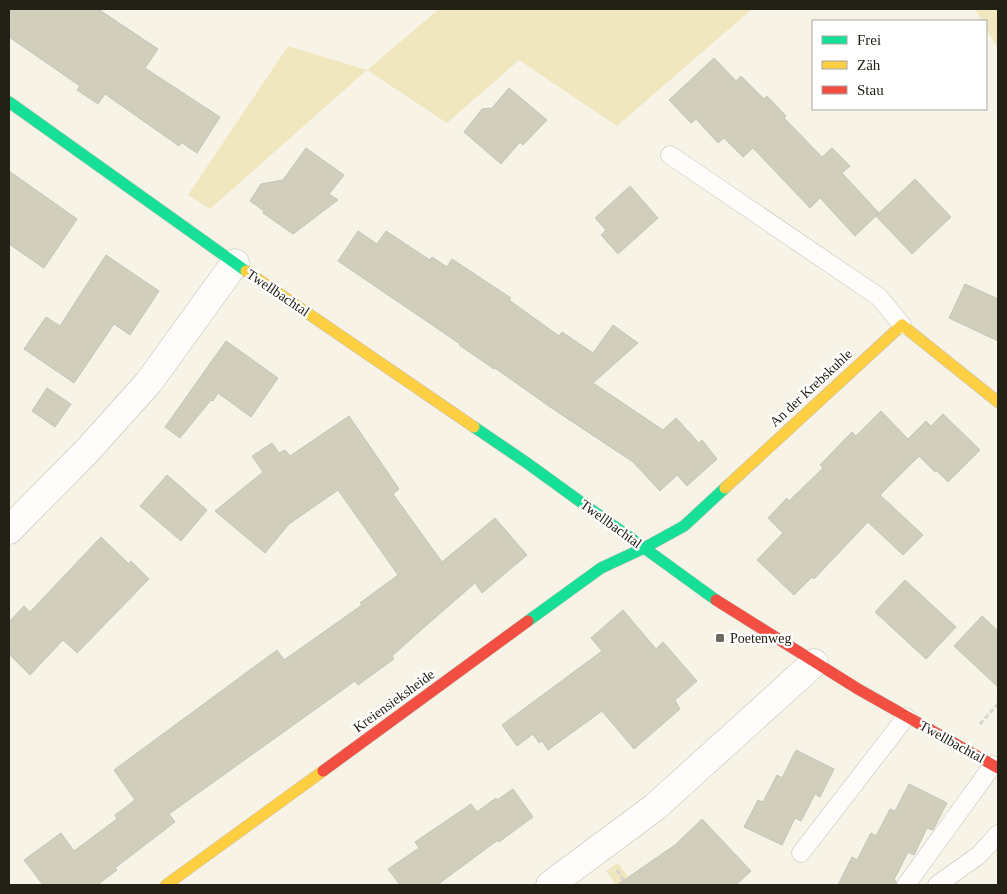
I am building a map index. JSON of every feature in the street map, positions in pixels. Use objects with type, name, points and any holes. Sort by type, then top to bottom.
[{"type":"street","name":"Twellbachtal","points":[[9,102],[235,263],[527,463],[723,604],[814,663],[906,717],[996,766]]},
{"type":"street","name":"Twellbachtal","points":[[9,530],[87,451],[149,382],[235,263]]},
{"type":"street","points":[[902,325],[998,402]]},
{"type":"street","name":"An der Krebskuhle","points":[[644,548],[684,526],[902,325]]},
{"type":"street","name":"Kreiensieksheide","points":[[166,885],[601,568],[644,548]]},
{"type":"street","points":[[550,885],[655,807],[814,663]]},
{"type":"lane","points":[[670,155],[879,297],[902,325]]},
{"type":"lane","points":[[800,853],[906,717]]},
{"type":"lane","points":[[906,885],[996,766]]},
{"type":"lane","points":[[937,885],[979,855],[998,834]]},
{"type":"shaded area","points":[[439,9],[752,9],[617,126],[519,60],[447,123],[367,70]]},
{"type":"shaded area","points":[[975,9],[998,9],[998,49],[987,30],[987,20],[981,20]]},
{"type":"shaded area","points":[[288,46],[367,70],[210,209],[188,195]]},
{"type":"shaded area","points":[[618,863],[634,885],[616,885],[606,871]]},
{"type":"building","points":[[9,9],[98,9],[158,49],[145,68],[220,117],[197,153],[182,143],[179,146],[105,94],[98,104],[77,90],[80,86],[9,37]]},
{"type":"building","points":[[714,58],[736,81],[741,76],[764,99],[767,96],[786,116],[784,118],[822,157],[832,148],[850,166],[842,173],[879,213],[855,236],[820,198],[810,208],[753,148],[743,157],[724,138],[718,143],[696,119],[691,123],[669,100]]},
{"type":"building","points":[[509,88],[547,120],[523,145],[520,142],[501,164],[464,132],[482,109],[492,108]]},
{"type":"building","points":[[306,148],[344,175],[329,194],[338,200],[293,234],[263,213],[264,211],[250,201],[261,184],[283,180]]},
{"type":"building","points":[[9,171],[77,219],[44,268],[9,244]]},
{"type":"building","points":[[915,179],[951,217],[912,254],[876,216]]},
{"type":"building","points":[[630,186],[658,218],[618,254],[601,235],[606,230],[595,218]]},
{"type":"building","points":[[358,231],[377,244],[386,231],[430,260],[432,257],[447,267],[452,259],[511,298],[509,300],[559,336],[562,332],[593,353],[613,325],[638,343],[593,383],[663,430],[676,418],[699,443],[702,440],[717,459],[687,486],[677,475],[660,491],[633,462],[338,261]]},
{"type":"building","points":[[106,255],[159,291],[130,335],[114,324],[74,383],[24,349],[46,317],[60,326]]},
{"type":"building","points":[[965,284],[998,299],[998,341],[949,318]]},
{"type":"building","points":[[226,341],[278,378],[251,417],[218,393],[180,438],[165,427]]},
{"type":"building","points":[[47,388],[71,404],[55,427],[32,411]]},
{"type":"building","points":[[881,411],[908,439],[926,421],[931,426],[943,414],[980,450],[948,482],[919,456],[880,495],[923,535],[903,555],[868,522],[814,579],[812,577],[794,595],[757,560],[783,533],[768,518],[787,498],[789,501],[823,468],[820,465],[852,432],[856,436]]},
{"type":"building","points":[[349,416],[399,489],[393,494],[442,562],[495,518],[527,555],[482,593],[475,583],[392,656],[394,659],[358,685],[355,681],[169,814],[175,822],[115,868],[117,870],[97,885],[43,885],[24,860],[61,833],[74,851],[117,819],[115,815],[135,800],[114,770],[277,650],[284,660],[362,605],[360,603],[398,575],[338,490],[289,524],[265,553],[215,511],[263,472],[252,456],[272,443],[279,453],[285,450],[290,456]]},
{"type":"building","points":[[167,475],[207,510],[181,541],[140,506]]},
{"type":"building","points":[[101,537],[129,564],[131,561],[149,579],[77,653],[63,640],[30,675],[9,654],[9,622],[24,606],[30,612]]},
{"type":"building","points":[[905,580],[956,627],[926,659],[875,612]]},
{"type":"building","points":[[623,610],[656,649],[663,642],[697,681],[675,700],[680,709],[634,749],[602,711],[548,750],[542,741],[539,743],[533,734],[517,746],[502,725],[602,651],[591,638]]},
{"type":"building","points":[[982,616],[998,631],[998,687],[954,646]]},
{"type":"building","points":[[796,750],[834,769],[820,797],[815,794],[801,821],[795,818],[782,845],[744,827],[758,800],[763,802],[777,775],[782,778]]},
{"type":"building","points":[[909,784],[947,803],[933,830],[927,828],[914,855],[908,852],[894,880],[896,885],[838,885],[852,857],[857,860],[871,833],[876,836],[890,809],[895,811]]},
{"type":"building","points":[[513,789],[533,817],[437,885],[400,885],[388,869],[419,848],[415,842],[471,804],[477,812],[496,798],[497,800]]},
{"type":"building","points":[[702,819],[751,871],[736,885],[617,885],[675,845]]},
{"type":"traffic: fast","points":[[9,102],[246,271]]},
{"type":"traffic: fast","points":[[474,427],[527,463],[716,600]]},
{"type":"traffic: fast","points":[[528,621],[601,568],[644,548],[684,526],[725,488]]},
{"type":"traffic: slow","points":[[246,271],[474,427]]},
{"type":"traffic: slow","points":[[725,488],[902,325],[998,402]]},
{"type":"traffic: slow","points":[[166,885],[323,771]]},
{"type":"traffic: jam","points":[[716,600],[858,689],[998,768]]},
{"type":"traffic: jam","points":[[323,771],[528,621]]},
{"type":"place","name":"Poetenweg","points":[[720,638]]}]
